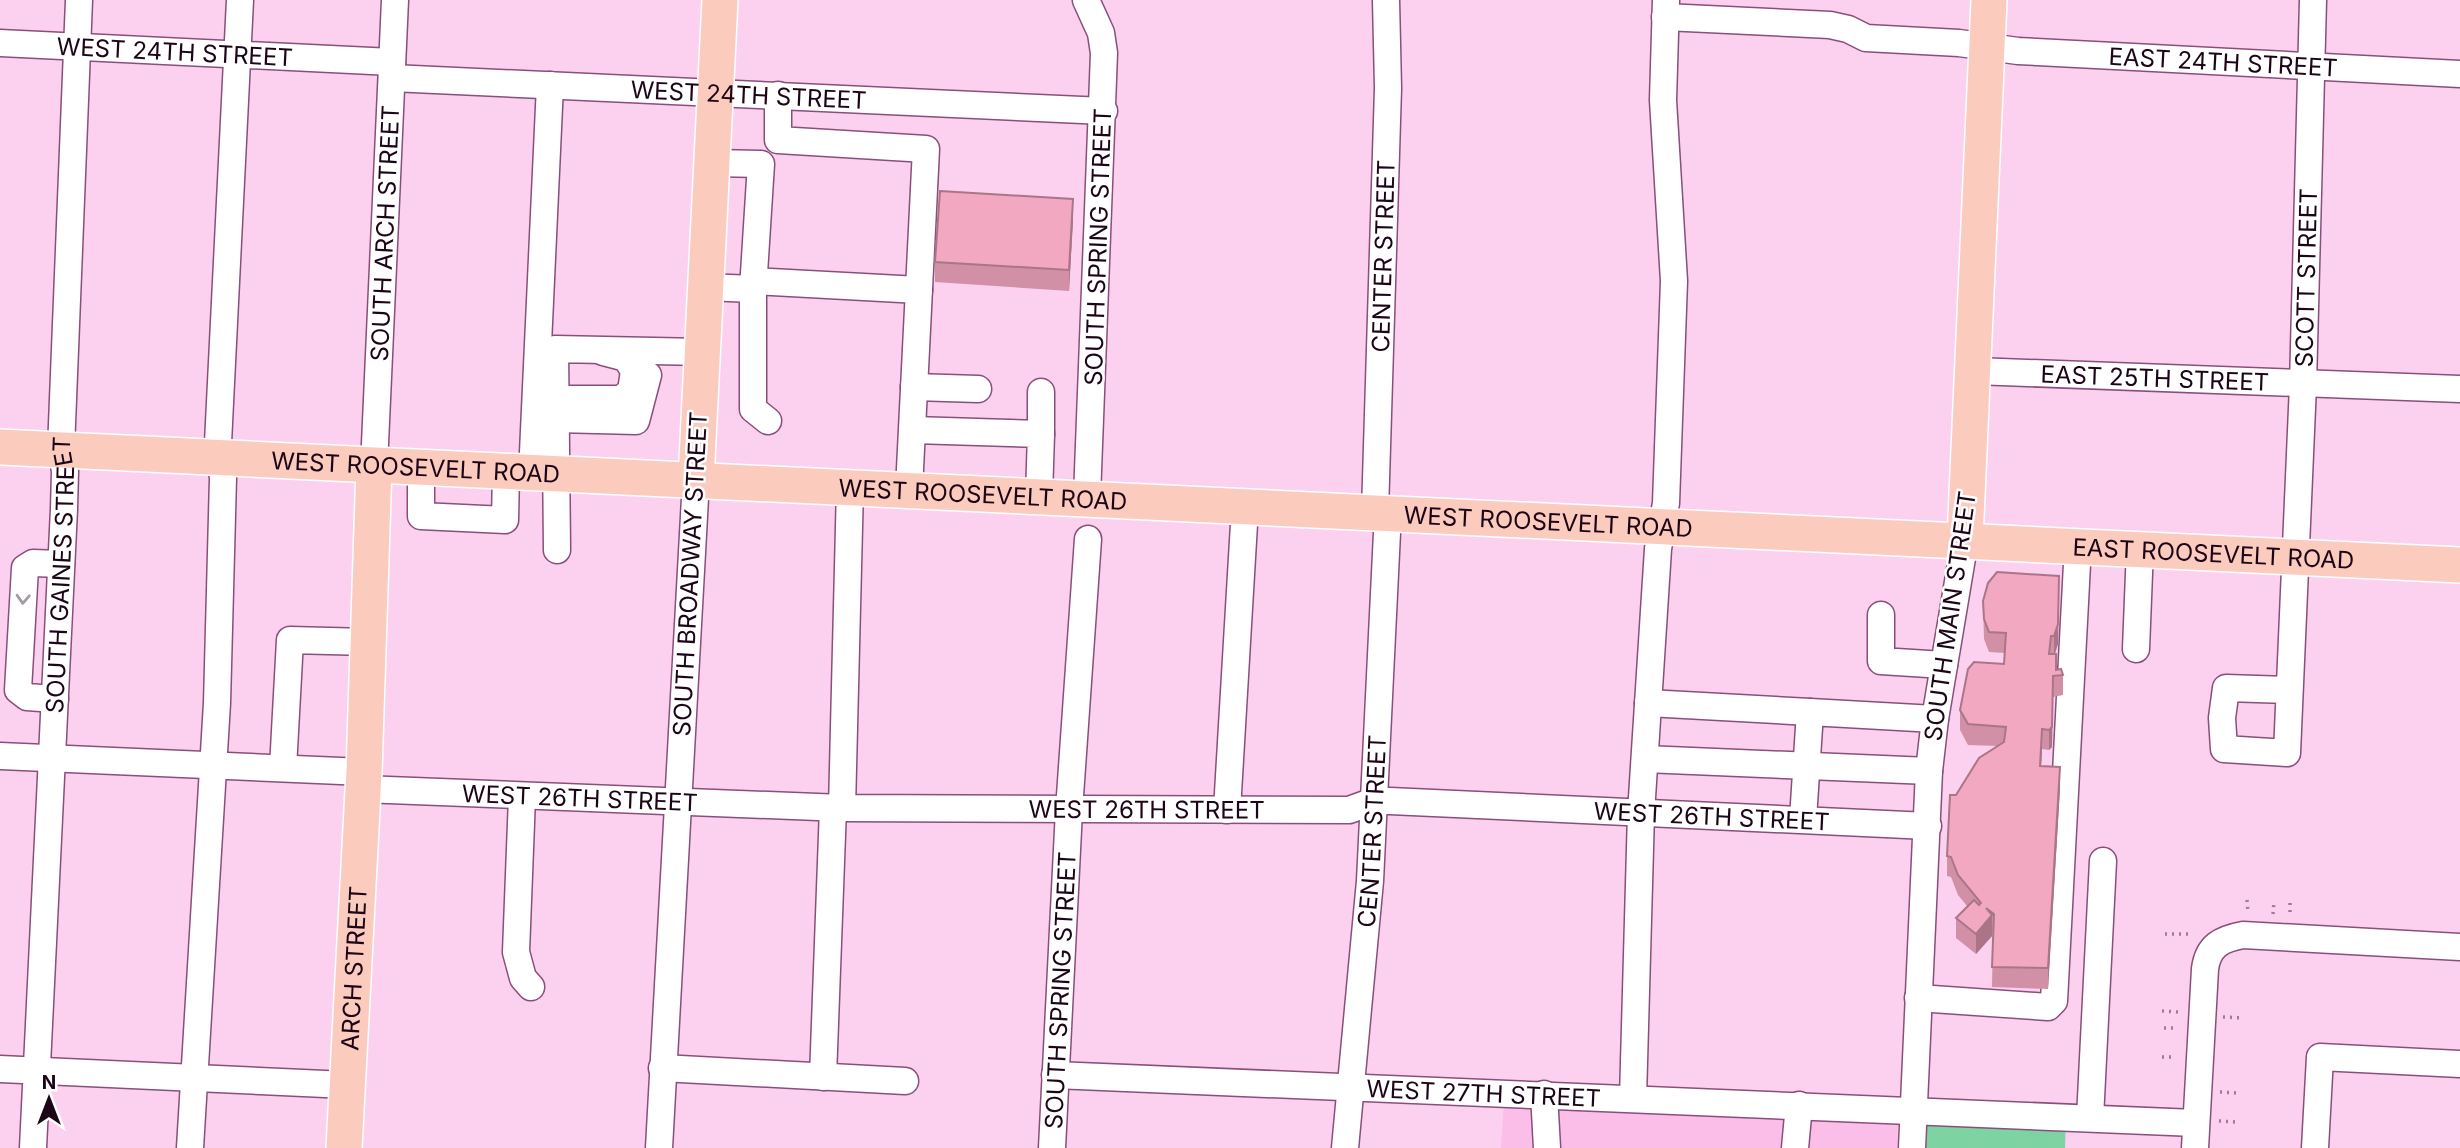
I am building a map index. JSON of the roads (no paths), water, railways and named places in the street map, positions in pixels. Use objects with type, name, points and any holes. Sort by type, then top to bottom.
[{"type":"main road","name":"SOUTH BROADWAY STREET","points":[[696,480],[714,163],[720,0]]},
{"type":"main road","name":"SOUTH MAIN STREET","points":[[1965,540],[1975,371],[1989,0]]},
{"type":"main road","name":"WEST ROOSEVELT ROAD","points":[[0,447],[1965,540]]},
{"type":"main road","name":"ARCH STREET","points":[[344,1148],[364,780],[373,466]]},
{"type":"main road","name":"EAST ROOSEVELT ROAD","points":[[1965,540],[2460,565]]},
{"type":"street","name":"SOUTH GAINES STREET","points":[[33,1148],[65,471],[61,449],[79,0]]},
{"type":"street","points":[[190,1148],[214,765],[222,567],[221,458],[218,443],[240,0]]},
{"type":"street","name":"SOUTH ARCH STREET","points":[[373,466],[395,0]]},
{"type":"street","name":"SOUTH SPRING STREET","points":[[1086,0],[1103,43],[1104,111],[1087,497]]},
{"type":"street","name":"CENTER STREET","points":[[1345,1148],[1353,1087],[1374,801],[1382,512],[1387,0]]},
{"type":"street","name":"SCOTT STREET","points":[[2290,690],[2303,385],[2313,0]]},
{"type":"street","points":[[1633,1098],[1642,813],[1660,526],[1666,503],[1674,281],[1663,100],[1665,8],[1830,25],[1848,29],[1866,38],[1959,43],[1987,49]]},
{"type":"street","name":"WEST 24TH STREET","points":[[0,43],[238,54],[550,85],[1104,111]]},
{"type":"street","name":"EAST 24TH STREET","points":[[1987,49],[2310,64],[2352,71],[2460,74]]},
{"type":"street","points":[[421,468],[421,516],[505,520],[532,474],[555,409],[550,85]]},
{"type":"street","points":[[768,421],[753,409],[754,285],[761,164],[778,140],[778,95]]},
{"type":"street","points":[[778,140],[926,149],[909,489]]},
{"type":"street","points":[[714,163],[761,164]]},
{"type":"street","points":[[706,287],[754,285],[919,290]]},
{"type":"street","points":[[556,348],[703,352]]},
{"type":"street","points":[[555,409],[621,399],[634,383],[634,371],[626,358],[556,348]]},
{"type":"street","points":[[556,348],[532,474],[557,550]]},
{"type":"street","points":[[555,409],[636,421],[654,352]]},
{"type":"street","name":"EAST 25TH STREET","points":[[1975,371],[2460,389]]},
{"type":"street","points":[[914,387],[978,389]]},
{"type":"street","points":[[1039,496],[1041,392]]},
{"type":"street","points":[[913,430],[1041,434]]},
{"type":"street","name":"SOUTH BROADWAY STREET","points":[[659,1148],[696,480]]},
{"type":"street","points":[[823,1077],[850,487]]},
{"type":"street","points":[[1227,810],[1245,507]]},
{"type":"street","name":"SOUTH SPRING STREET","points":[[1052,1148],[1069,810],[1088,539]]},
{"type":"street","name":"SOUTH MAIN STREET","points":[[1912,1148],[1929,771],[1965,540]]},
{"type":"street","points":[[1918,998],[2040,1008],[2048,1007],[2054,1001],[2078,545]]},
{"type":"street","points":[[2136,649],[2140,548]]},
{"type":"street","points":[[55,699],[27,697],[18,690],[25,568],[33,563],[61,564]]},
{"type":"street","points":[[1881,615],[1881,661],[1944,665]]},
{"type":"street","points":[[283,768],[290,640],[368,642]]},
{"type":"street","points":[[1648,703],[1935,719]]},
{"type":"street","points":[[1803,819],[1810,712]]},
{"type":"street","name":"WEST 26TH STREET","points":[[0,756],[283,768],[364,780],[522,797],[837,808],[1069,810],[1349,810],[1374,801],[1927,826]]},
{"type":"street","points":[[1645,759],[1929,771]]},
{"type":"street","points":[[522,797],[516,952],[523,978],[531,987]]},
{"type":"street","points":[[2090,1118],[2103,861]]},
{"type":"street","points":[[2203,1131],[2207,956],[2215,945],[2228,938],[2274,927],[2460,947]]},
{"type":"street","points":[[2315,1148],[2320,1057],[2460,1064]]},
{"type":"street","points":[[663,1068],[905,1081]]},
{"type":"street","points":[[0,1069],[347,1085]]},
{"type":"street","name":"WEST 27TH STREET","points":[[1055,1075],[2090,1118],[2203,1131]]},
{"type":"street","points":[[1544,1094],[1547,1148]]},
{"type":"street","points":[[1795,1148],[1799,1105]]}]
